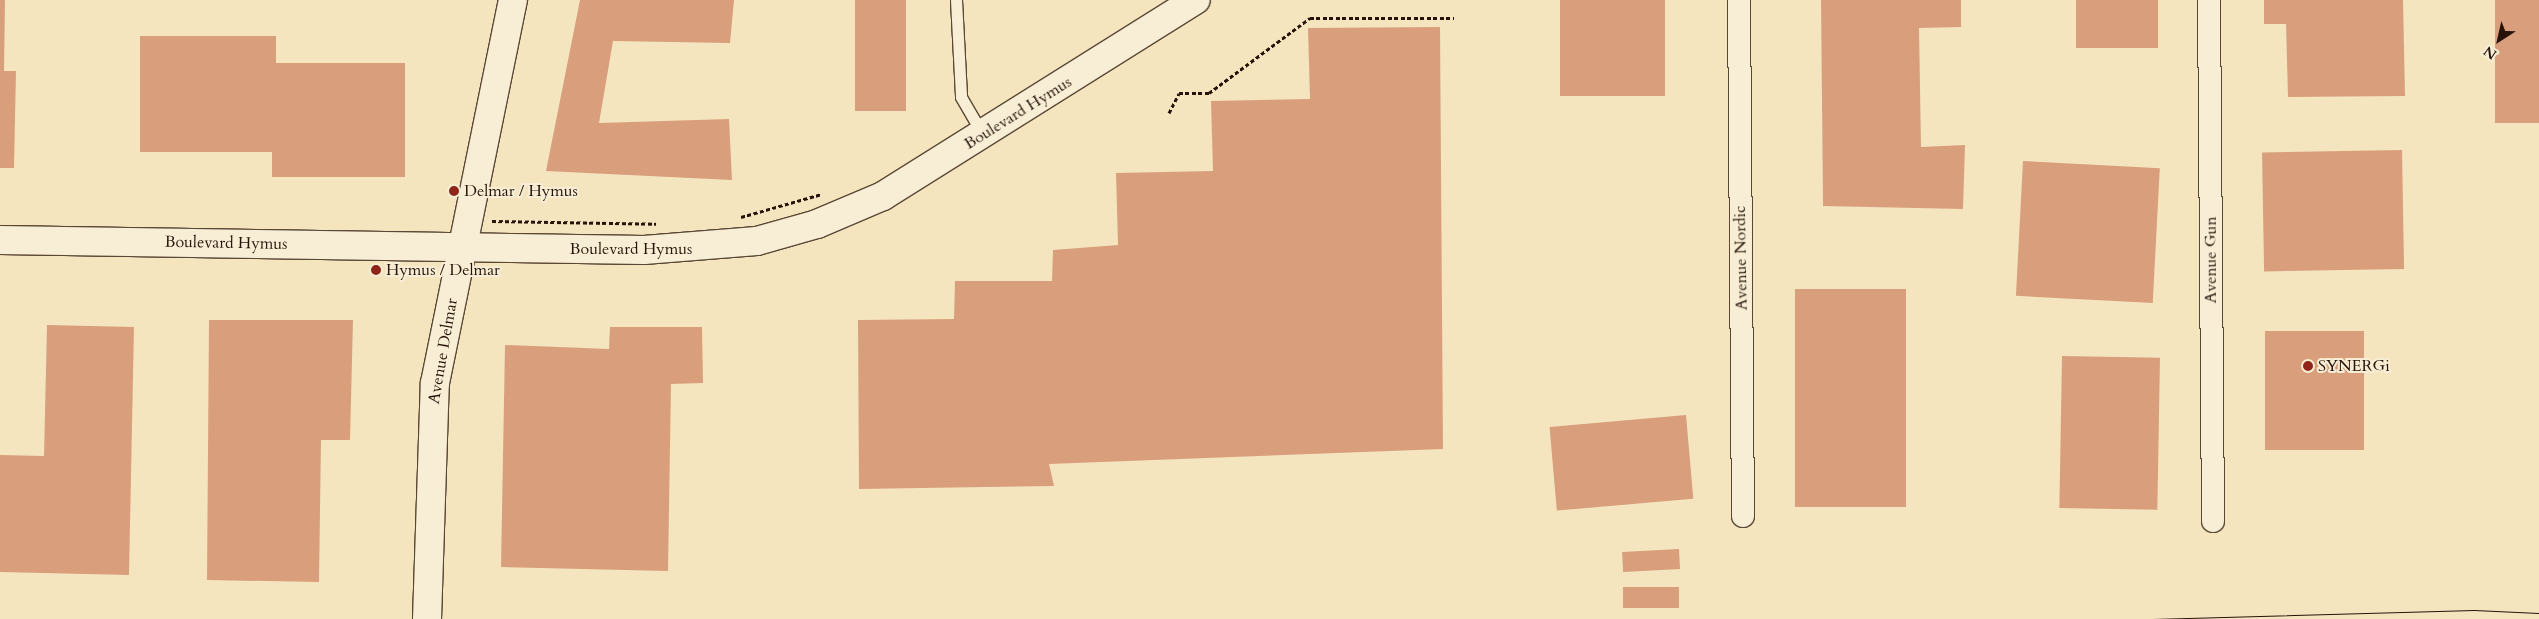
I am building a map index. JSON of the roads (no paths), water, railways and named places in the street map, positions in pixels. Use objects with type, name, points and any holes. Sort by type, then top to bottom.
[{"type":"street","name":"Avenue Delmar","points":[[428,619],[432,399],[513,0]]},
{"type":"street","name":"Boulevard Hymus","points":[[0,240],[677,250],[757,241],[868,203],[983,135],[1196,0]]},
{"type":"street","name":"Avenue Nordic","points":[[1739,0],[1743,516]]},
{"type":"street","name":"Avenue Gun","points":[[2209,0],[2214,521]]},
{"type":"lane","points":[[956,0],[961,97],[983,135]]},
{"type":"tram line","points":[[2152,619],[2474,610],[2539,613]]},
{"type":"place","name":"Delmar / Hymus","points":[[454,191]]},
{"type":"place","name":"Hymus / Delmar","points":[[376,270]]},
{"type":"place","name":"SYNERGi","points":[[2308,366]]}]
